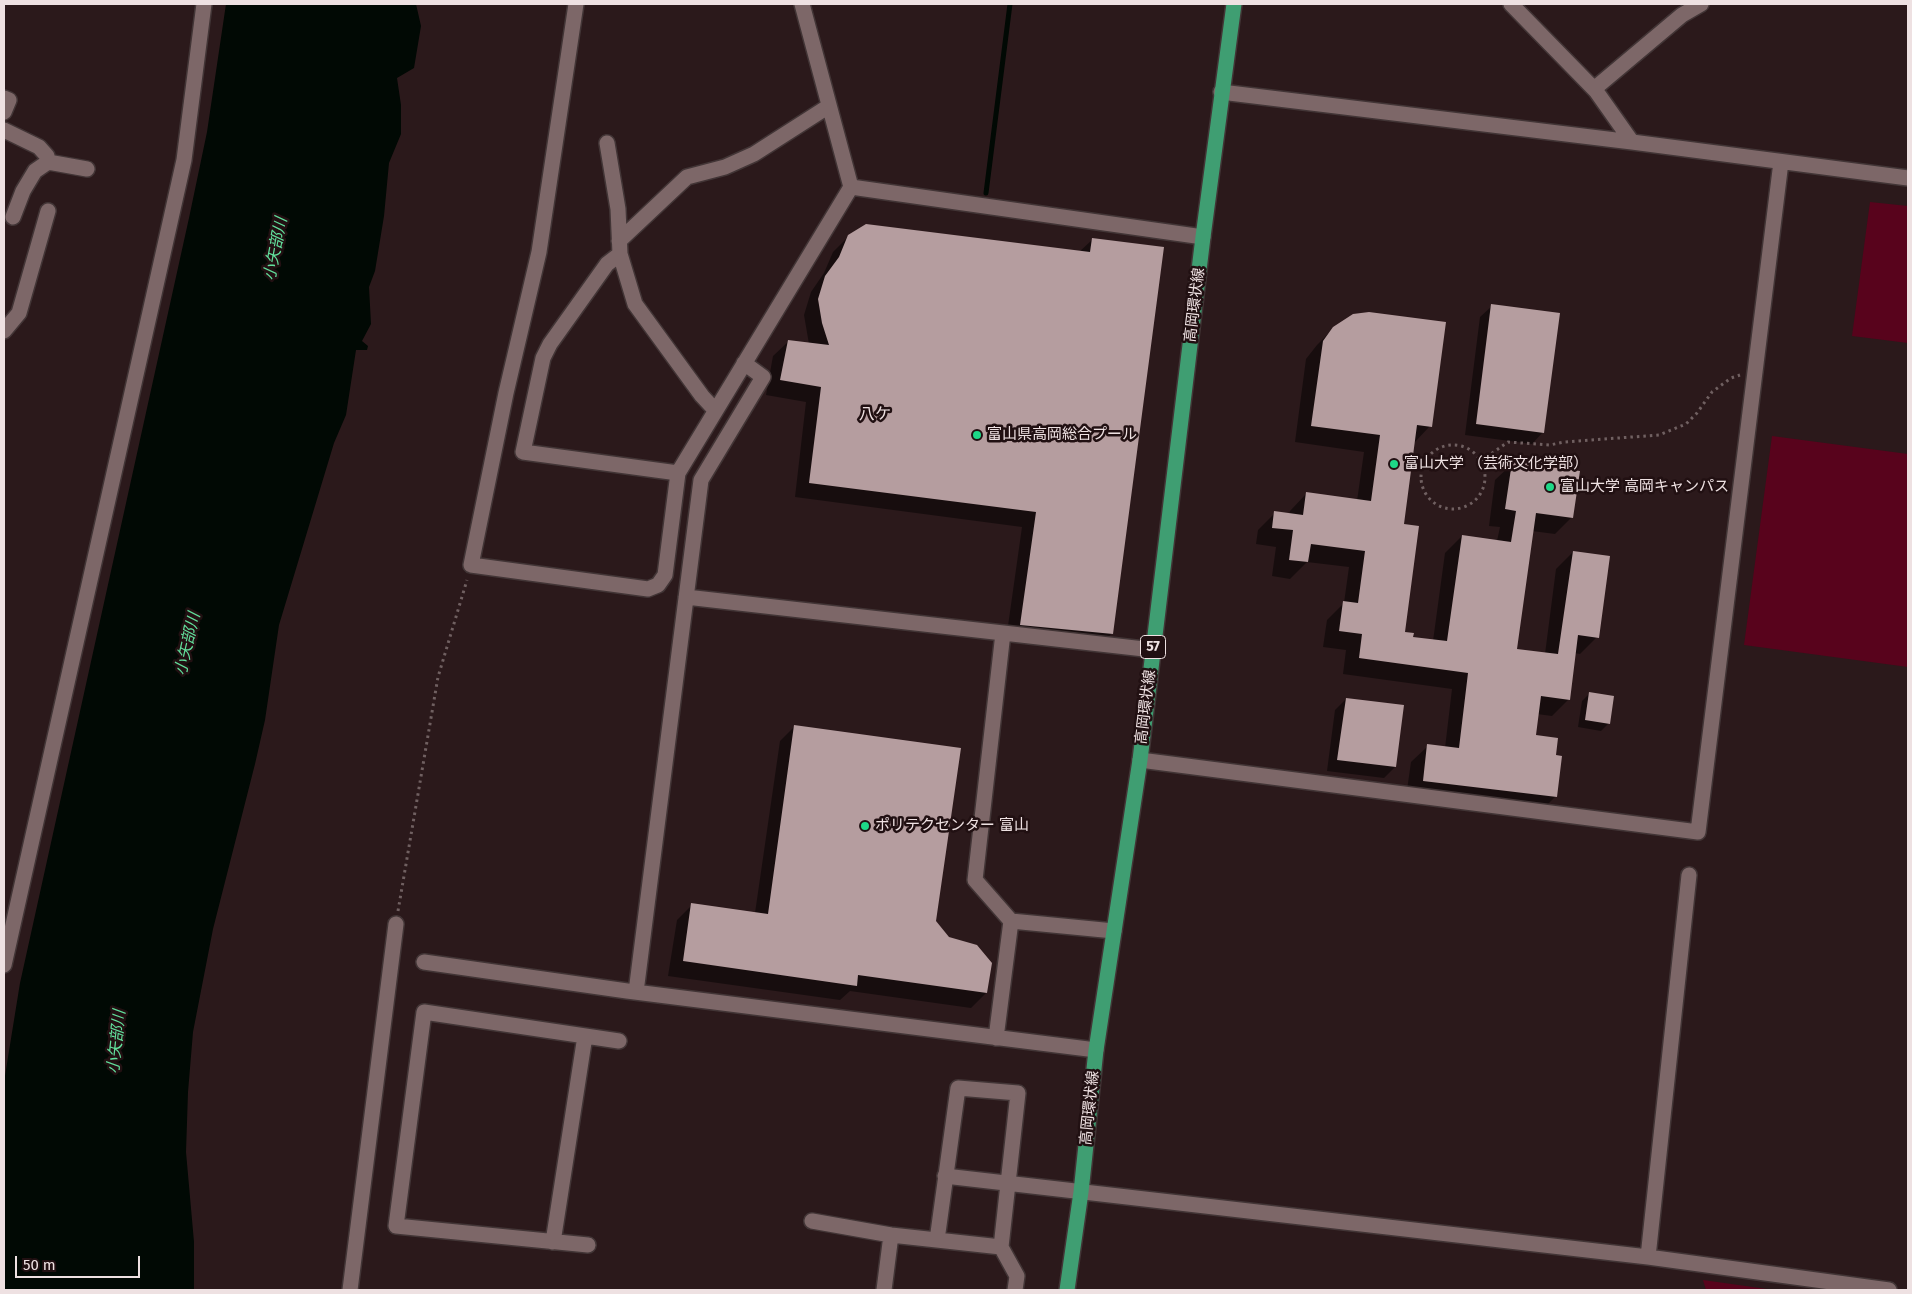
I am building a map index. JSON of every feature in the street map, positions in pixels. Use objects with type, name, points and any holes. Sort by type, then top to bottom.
[{"type":"main road","name":"高岡環状線","points":[[1067,1290],[1081,1192],[1096,1050],[1140,760],[1221,92],[1234,4]]},
{"type":"street","points":[[4,966],[184,160],[204,4]]},
{"type":"street","points":[[576,4],[539,252],[506,393],[471,565],[648,589],[658,585],[665,575],[678,473],[850,187],[802,4]]},
{"type":"street","points":[[1511,4],[1594,89],[1632,142]]},
{"type":"street","points":[[1594,89],[1682,15],[1701,4]]},
{"type":"street","points":[[1221,92],[1908,178]]},
{"type":"street","points":[[4,98],[9,100],[4,112]]},
{"type":"street","points":[[678,473],[523,452],[543,358],[550,344],[606,264],[619,248],[688,177],[725,167],[754,154],[829,106]]},
{"type":"street","points":[[4,130],[39,147],[47,156],[48,162]]},
{"type":"street","points":[[607,143],[618,209],[619,248],[635,304],[702,396],[716,410]]},
{"type":"street","points":[[13,217],[23,192],[35,171],[48,162],[87,169]]},
{"type":"street","points":[[1140,760],[1698,832],[1781,162]]},
{"type":"street","points":[[850,187],[1203,237]]},
{"type":"street","points":[[4,331],[19,313],[48,211]]},
{"type":"street","points":[[636,992],[701,480],[763,377],[744,363]]},
{"type":"street","points":[[686,597],[1153,650]]},
{"type":"street","points":[[1003,633],[975,880],[1011,921],[1114,931]]},
{"type":"street","points":[[1648,1257],[1689,875]]},
{"type":"street","points":[[996,1038],[1011,921]]},
{"type":"street","points":[[350,1290],[396,924]]},
{"type":"street","points":[[424,962],[636,992],[1096,1050]]},
{"type":"street","points":[[588,1245],[396,1226],[424,1012],[619,1041]]},
{"type":"street","points":[[553,1242],[585,1036]]},
{"type":"street","points":[[937,1240],[958,1088],[1018,1093],[1001,1246],[1017,1276],[1015,1290]]},
{"type":"street","points":[[945,1176],[1648,1257],[1889,1290]]},
{"type":"street","points":[[812,1222],[891,1235],[1001,1246]]},
{"type":"street","points":[[884,1290],[891,1235]]},
{"type":"path","points":[[1481,461],[1508,442],[1550,445],[1592,439],[1659,435],[1686,424],[1697,413],[1712,392],[1731,378],[1755,371]]},
{"type":"path","points":[[1456,445],[1466,447],[1475,453],[1481,461],[1485,471],[1483,487],[1475,501],[1466,507],[1444,508],[1427,496],[1421,476],[1423,466],[1428,457],[1436,450],[1456,445]]},
{"type":"path","points":[[396,924],[438,677],[471,565]]},
{"type":"shaded area","points":[[1870,202],[1908,206],[1908,343],[1852,336]]},
{"type":"shaded area","points":[[1772,436],[1908,454],[1908,667],[1744,645]]},
{"type":"shaded area","points":[[1703,1280],[1774,1290],[1706,1290]]},
{"type":"water","name":"小矢部川","points":[[226,4],[416,4],[421,26],[414,68],[397,78],[401,105],[401,134],[389,163],[384,216],[375,271],[369,287],[371,324],[362,341],[368,346],[367,350],[356,350],[346,415],[334,443],[279,625],[265,720],[213,929],[193,1032],[186,1152],[194,1242],[194,1290],[4,1290],[4,1082],[20,983],[189,218],[207,132]]},
{"type":"building","name":"富山県高岡総合プール","points":[[866,224],[1090,252],[1092,238],[1164,247],[1113,634],[1020,625],[1036,512],[809,483],[821,387],[780,380],[788,340],[829,345],[822,323],[818,299],[825,276],[839,257],[848,235]]},
{"type":"building","points":[[1491,304],[1560,313],[1544,433],[1476,424]]},
{"type":"building","points":[[1369,312],[1446,322],[1432,427],[1417,425],[1404,524],[1419,526],[1405,632],[1414,633],[1413,637],[1447,641],[1462,535],[1511,542],[1516,511],[1505,509],[1512,462],[1522,464],[1522,457],[1543,460],[1542,466],[1580,471],[1573,518],[1536,513],[1517,649],[1558,654],[1573,551],[1610,556],[1599,638],[1578,635],[1570,700],[1541,696],[1536,735],[1558,738],[1556,755],[1562,756],[1557,797],[1423,781],[1427,744],[1459,748],[1468,673],[1359,658],[1362,634],[1339,631],[1343,601],[1358,603],[1365,551],[1311,544],[1308,562],[1289,560],[1293,530],[1272,528],[1274,511],[1303,515],[1306,492],[1371,501],[1380,435],[1311,426],[1323,341],[1333,327],[1353,314]]},
{"type":"building","points":[[1589,692],[1614,696],[1610,724],[1585,720]]},
{"type":"building","points":[[1346,698],[1404,705],[1396,767],[1337,760]]},
{"type":"building","name":"ポリテクセンター 富山","points":[[794,725],[961,748],[936,921],[949,937],[977,945],[992,963],[987,993],[858,975],[857,986],[683,961],[691,903],[768,914]]},
{"type":"waterway","points":[[986,193],[1010,4]]},
{"type":"place","name":"富山県高岡総合プール","points":[[977,435]]},
{"type":"place","name":"富山大学 （芸術文化学部）","points":[[1394,464]]},
{"type":"place","name":"富山大学 高岡キャンパス","points":[[1550,487]]},
{"type":"place","name":"ポリテクセンター 富山","points":[[865,826]]},
{"type":"district","name":"八ケ","points":[[875,415]]}]
